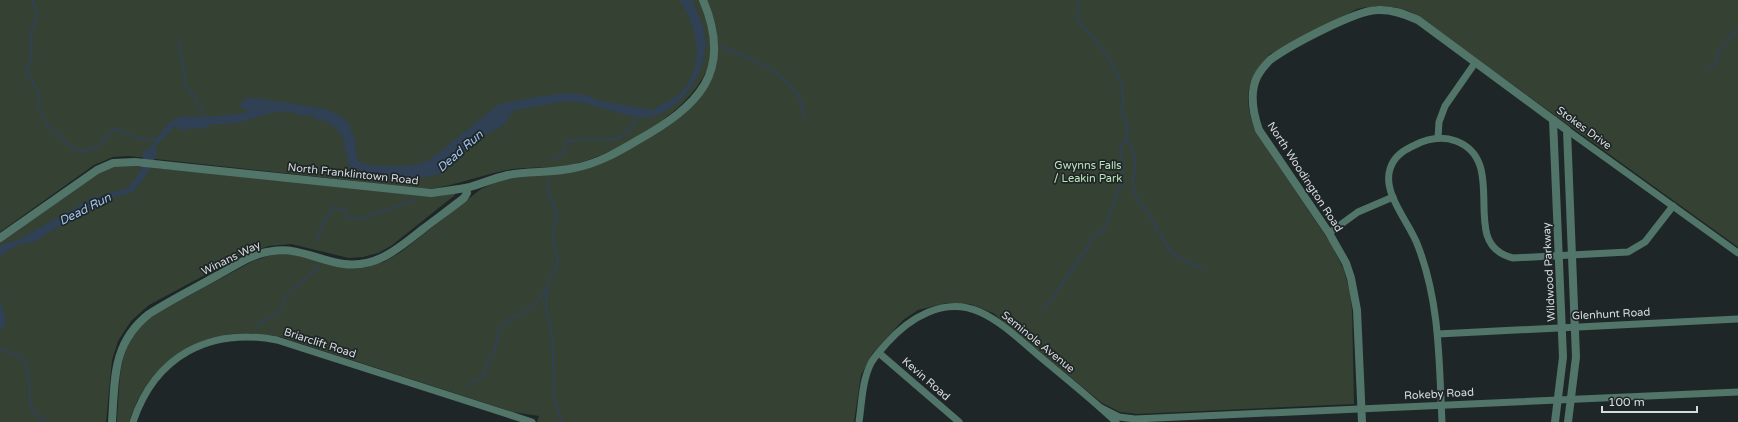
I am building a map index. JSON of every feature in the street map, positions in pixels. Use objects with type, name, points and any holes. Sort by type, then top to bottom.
[{"type":"street","name":"North Franklintown Road","points":[[0,238],[88,175],[105,166],[126,162],[431,193],[464,188],[506,176],[560,171],[589,164],[619,151],[664,125],[696,97],[708,80],[715,53],[714,34],[703,0]]},
{"type":"street","name":"North Woodington Road","points":[[1362,422],[1354,290],[1346,263],[1329,232],[1259,130],[1255,120],[1252,99],[1257,77],[1269,61],[1279,54],[1359,14],[1369,11],[1387,10],[1408,15],[1418,20]]},
{"type":"street","name":"Stokes Drive","points":[[1418,20],[1553,120],[1738,253]]},
{"type":"street","points":[[1438,138],[1439,122],[1445,106],[1475,63]]},
{"type":"street","name":"Wildwood Parkway","points":[[1553,120],[1563,328],[1562,370],[1554,422]]},
{"type":"street","points":[[1567,130],[1575,327],[1575,371],[1568,422]]},
{"type":"street","points":[[1442,422],[1438,334],[1433,297],[1424,261],[1411,230],[1393,197],[1388,182],[1388,174],[1398,155],[1414,145],[1438,138],[1460,142],[1470,150],[1478,160],[1484,183],[1487,236],[1494,248],[1505,256],[1513,258],[1622,254],[1635,250],[1648,239],[1672,206]]},
{"type":"street","name":"Winans Way","points":[[112,422],[118,357],[127,336],[137,323],[148,314],[246,260],[272,251],[286,250],[300,252],[345,264],[361,264],[388,256],[464,198],[464,188]]},
{"type":"street","points":[[1329,232],[1358,212],[1393,197]]},
{"type":"street","name":"Seminole Avenue","points":[[859,422],[865,380],[872,362],[895,334],[919,316],[938,308],[969,308],[979,311],[997,322],[1116,422]]},
{"type":"street","name":"Glenhunt Road","points":[[1438,334],[1738,319]]},
{"type":"street","name":"Briarclift Road","points":[[133,422],[145,393],[153,381],[178,358],[204,344],[238,336],[256,336],[277,340],[532,422]]},
{"type":"street","name":"Kevin Road","points":[[878,353],[959,422]]},
{"type":"street","name":"Rokeby Road","points":[[1101,408],[1119,417],[1139,420],[1738,392]]},
{"type":"green space","points":[[0,0],[700,0],[709,32],[711,53],[706,72],[694,90],[677,108],[658,124],[613,150],[574,164],[507,170],[438,188],[428,189],[128,156],[113,157],[94,165],[0,232]]},
{"type":"green space","name":"Gwynns Falls / Leakin Park","points":[[707,0],[1738,0],[1738,247],[1413,13],[1399,8],[1385,6],[1371,7],[1357,9],[1270,54],[1255,72],[1251,81],[1248,100],[1249,110],[1256,132],[1331,244],[1344,270],[1350,292],[1352,310],[1354,404],[1137,414],[1120,412],[1102,403],[993,313],[970,304],[946,303],[918,310],[903,320],[872,354],[861,375],[854,422],[537,422],[539,416],[513,412],[281,337],[256,334],[231,334],[208,339],[187,348],[169,361],[152,378],[139,398],[129,422],[117,422],[120,374],[127,347],[134,335],[145,323],[159,312],[253,261],[280,254],[297,255],[358,267],[384,262],[401,252],[481,189],[500,180],[578,170],[673,121],[716,63],[718,46],[716,27]]},
{"type":"green space","points":[[115,165],[454,192],[455,195],[391,246],[378,253],[363,257],[349,258],[291,244],[269,246],[244,254],[149,305],[131,321],[118,341],[112,360],[106,422],[0,422],[0,241],[89,178]]},
{"type":"water","name":"Dead Run","points":[[679,0],[692,0],[702,25],[705,35],[705,52],[702,65],[691,88],[683,97],[673,106],[651,117],[644,118],[625,115],[577,102],[556,103],[520,109],[513,111],[501,127],[481,135],[478,141],[470,146],[438,175],[398,181],[371,179],[359,176],[351,170],[347,159],[348,139],[346,131],[340,123],[325,116],[298,115],[290,111],[270,113],[238,123],[209,125],[203,129],[192,128],[179,131],[178,127],[175,126],[155,147],[157,154],[147,174],[133,192],[97,202],[34,242],[22,244],[3,253],[0,257],[0,245],[18,240],[92,198],[128,188],[142,169],[143,153],[152,146],[167,125],[172,121],[177,118],[188,116],[224,116],[250,111],[241,108],[241,104],[245,98],[256,98],[325,109],[341,116],[349,123],[358,161],[375,166],[409,166],[428,161],[498,105],[503,103],[552,95],[577,94],[588,96],[597,100],[653,110],[673,98],[684,89],[691,79],[695,68],[696,44],[694,32]]},
{"type":"water","points":[[0,300],[6,321],[0,333]]},
{"type":"waterway","points":[[32,0],[36,8],[37,16],[31,32],[32,49],[27,73],[38,90],[39,106],[46,124],[73,148],[85,152],[99,145],[112,131],[116,129],[143,139],[154,140],[159,138]]},
{"type":"waterway","points":[[1042,311],[1090,242],[1103,231],[1123,180],[1120,151],[1126,139],[1128,126],[1121,111],[1123,102],[1122,85],[1109,58],[1091,35],[1080,25],[1077,16],[1079,0]]},
{"type":"waterway","points":[[1706,71],[1716,63],[1718,54],[1731,36],[1738,30]]},
{"type":"waterway","points":[[179,40],[186,87],[194,96],[205,117]]},
{"type":"waterway","points":[[703,46],[710,46]]},
{"type":"waterway","points":[[721,47],[742,55],[772,70],[781,77],[798,95],[805,119]]},
{"type":"waterway","name":"Dead Run","points":[[318,114],[324,115],[336,121],[341,126],[348,136],[350,149]]},
{"type":"waterway","points":[[552,161],[555,157],[563,155],[565,143],[587,139],[607,140],[624,135],[632,127],[639,115]]},
{"type":"waterway","points":[[1126,139],[1131,145],[1135,157],[1133,183],[1134,190],[1163,241],[1168,248],[1182,260],[1205,269]]},
{"type":"waterway","name":"Dead Run","points":[[417,177],[417,183]]},
{"type":"waterway","points":[[549,179],[548,193],[558,215],[552,232],[558,263],[547,286],[546,309],[552,332],[554,394],[561,422]]},
{"type":"waterway","points":[[316,240],[327,216],[334,207],[344,210],[347,218],[361,219],[412,201],[415,198]]},
{"type":"waterway","points":[[257,326],[276,314],[287,295],[319,265]]},
{"type":"waterway","points":[[469,386],[473,381],[481,378],[485,371],[494,352],[500,327],[514,317],[534,307],[547,287]]},
{"type":"waterway","points":[[0,349],[20,357],[24,362],[27,367],[30,404],[32,410],[46,422]]}]
